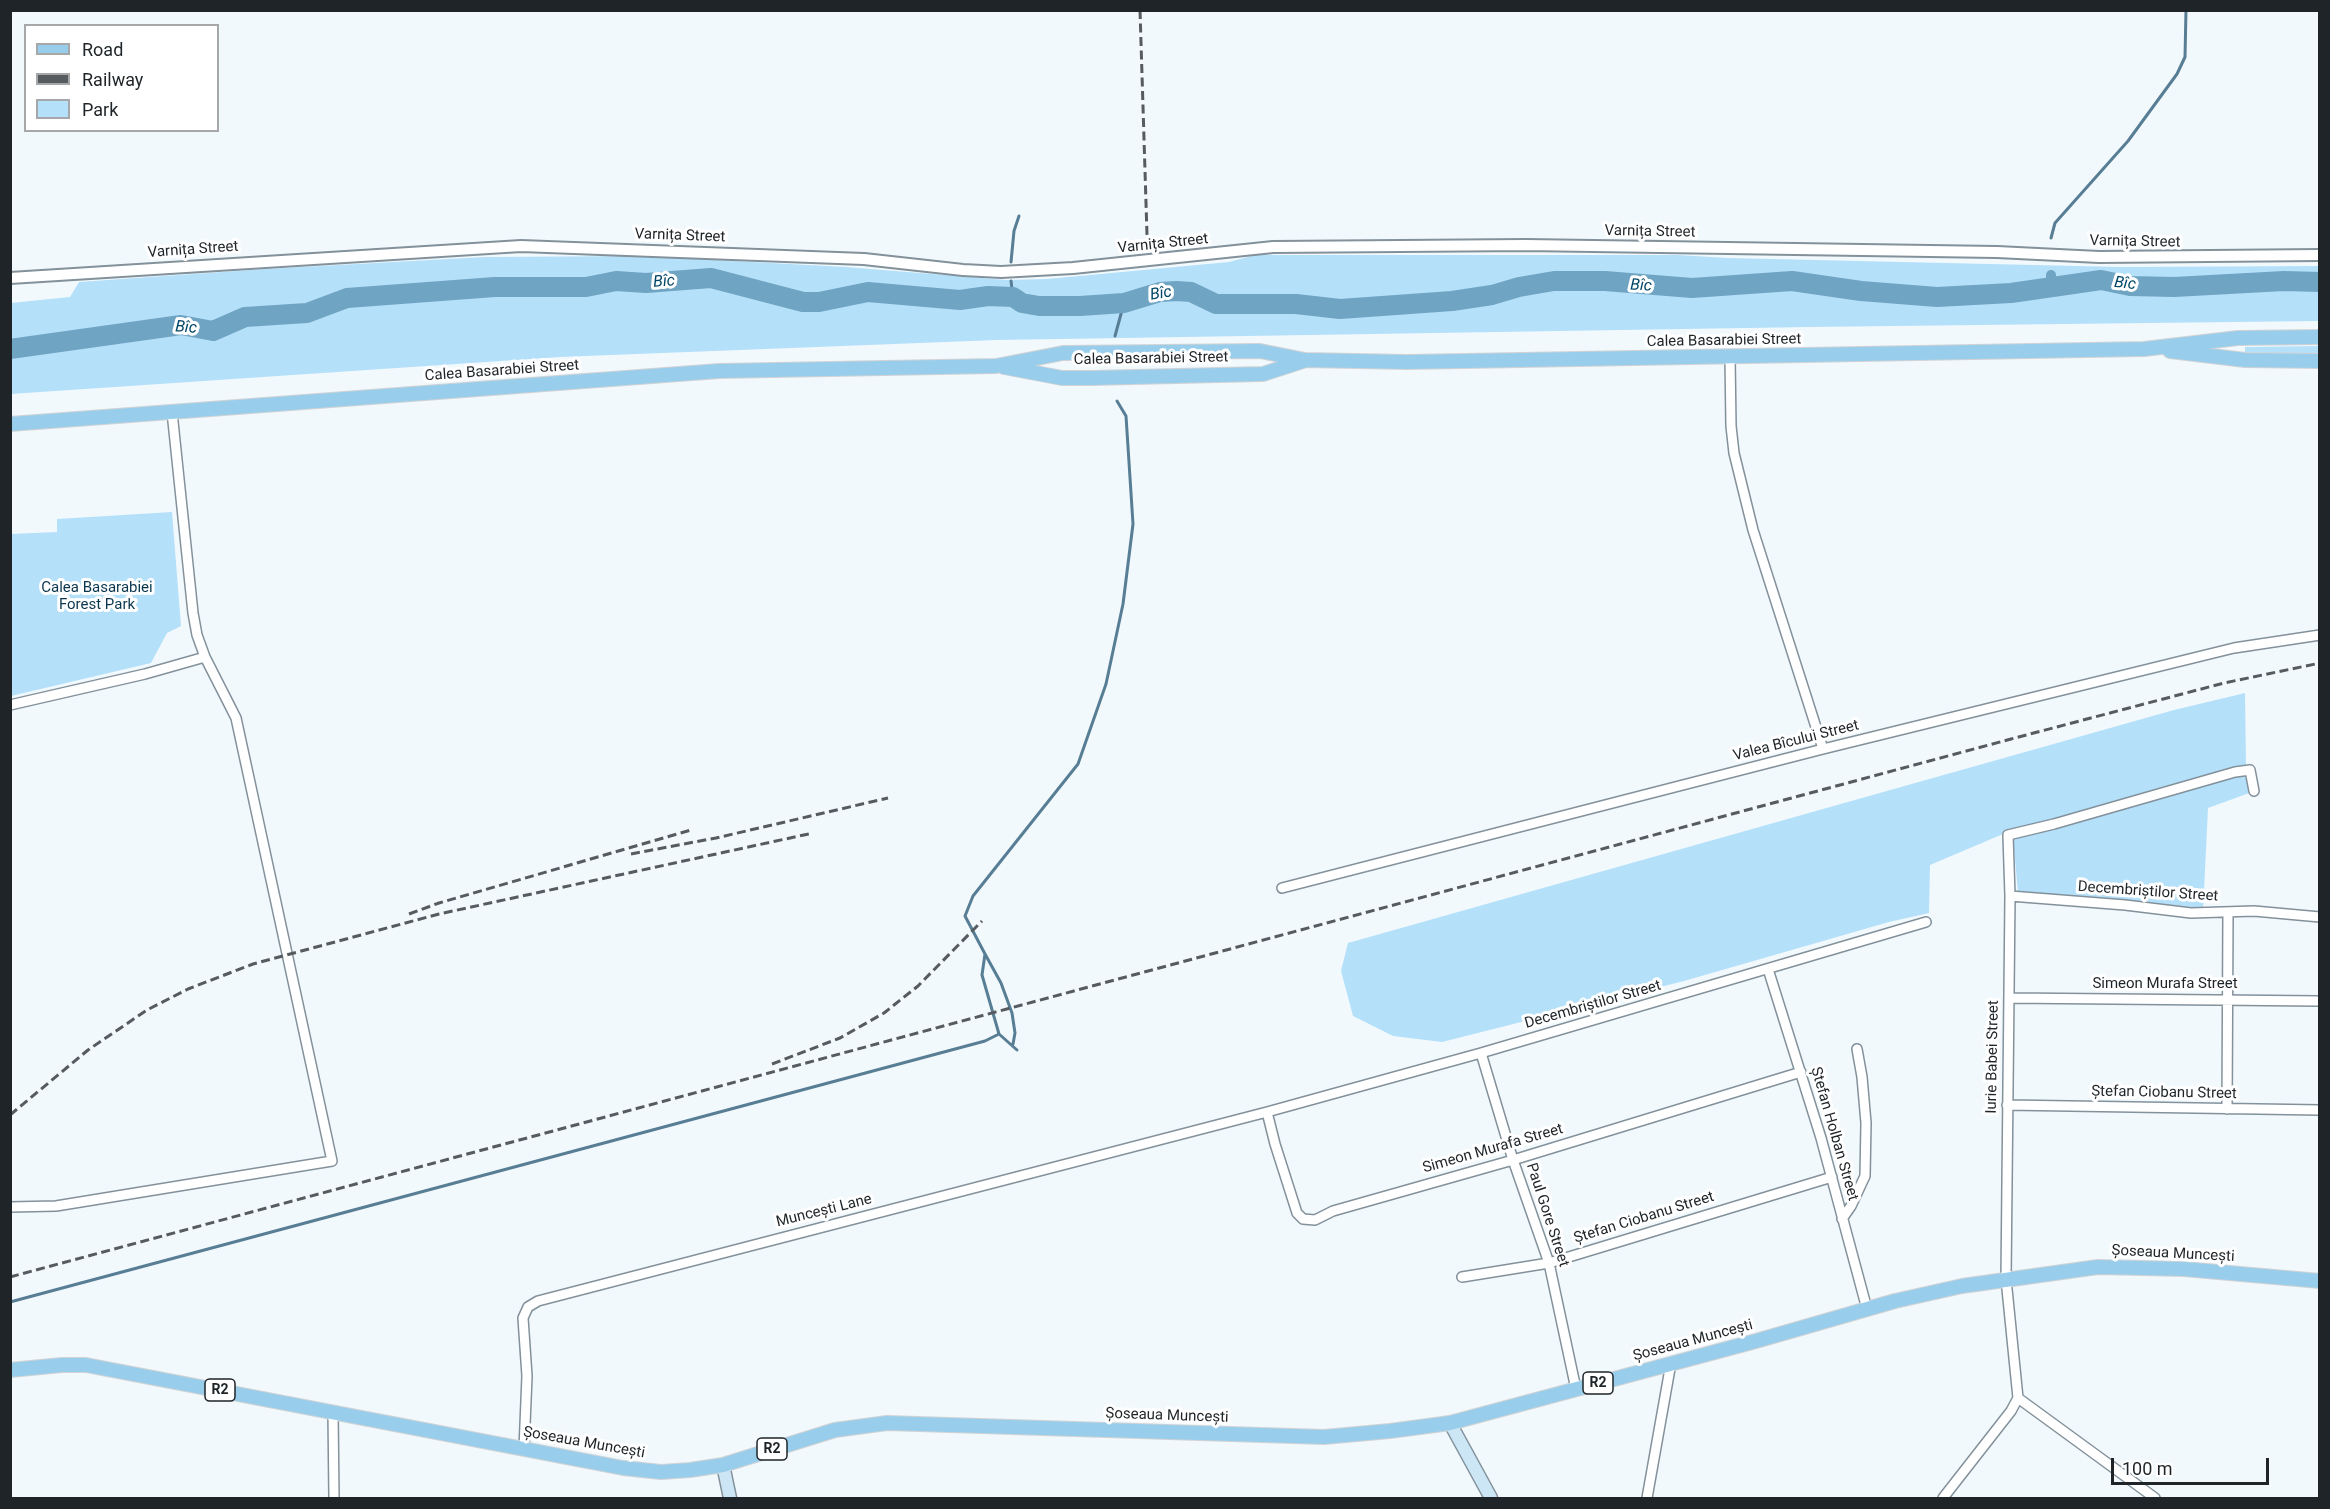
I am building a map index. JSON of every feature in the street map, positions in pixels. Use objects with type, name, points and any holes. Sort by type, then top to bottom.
[{"type":"main road","name":"Calea Basarabiei Street","points":[[10,424],[719,371],[996,366],[1063,353],[1260,351],[1305,360],[1407,362],[2144,349],[2238,338],[2319,337]]},
{"type":"main road","name":"Calea Basarabiei Street","points":[[2144,349],[2245,360],[2319,361]]},
{"type":"main road","points":[[1216,374],[1222,364],[1217,352]]},
{"type":"main road","points":[[1062,378],[1060,365],[1063,353]]},
{"type":"main road","name":"Calea Basarabiei Street","points":[[996,366],[1062,378],[1263,374],[1305,360]]},
{"type":"main road","name":"Șoseaua Muncești","points":[[10,1370],[86,1365],[653,1472],[723,1465],[836,1430],[878,1423],[940,1423],[1036,1429],[1324,1437],[1450,1423],[1962,1286],[2098,1267],[2184,1269],[2319,1281]]},
{"type":"main road","points":[[1450,1423],[1491,1498]]},
{"type":"main road","points":[[723,1465],[730,1498]]},
{"type":"street","name":"Varnița Street","points":[[10,278],[521,246],[864,259],[1001,272],[1206,255],[1273,247],[1526,245],[1997,252],[2099,257],[2319,255]]},
{"type":"street","points":[[1730,357],[1731,426],[1734,453],[1753,530],[1823,749]]},
{"type":"street","points":[[10,1207],[56,1206],[332,1161],[236,718],[205,657],[197,635],[172,412]]},
{"type":"street","name":"Valea Bîcului Street","points":[[1282,888],[1823,749],[2234,648],[2319,635]]},
{"type":"street","points":[[10,705],[145,675],[205,657]]},
{"type":"street","name":"Iurie Babei Street","points":[[2018,1398],[2006,1279],[2010,896],[2008,835],[2077,818],[2235,772],[2250,770],[2254,791]]},
{"type":"street","name":"Decembriștilor Street","points":[[2010,896],[2191,913],[2254,911],[2319,917]]},
{"type":"street","points":[[2227,1109],[2228,913]]},
{"type":"street","name":"Decembriștilor Street","points":[[1267,1112],[1481,1053],[1926,922]]},
{"type":"street","name":"Ștefan Holban Street","points":[[1768,969],[1832,1176],[1867,1310]]},
{"type":"street","name":"Simeon Murafa Street","points":[[2009,998],[2319,1001]]},
{"type":"street","points":[[1842,1219],[1851,1206],[1865,1176],[1866,1123],[1857,1049]]},
{"type":"street","name":"Paul Gore Street","points":[[1481,1053],[1513,1160],[1549,1263],[1576,1389]]},
{"type":"street","name":"Simeon Murafa Street","points":[[1267,1112],[1298,1213],[1303,1219],[1309,1220],[1801,1072]]},
{"type":"street","name":"Ștefan Ciobanu Street","points":[[2007,1105],[2319,1110]]},
{"type":"street","name":"Muncești Lane","points":[[524,1449],[527,1376],[523,1318],[528,1307],[538,1301],[1267,1112]]},
{"type":"street","name":"Ștefan Ciobanu Street","points":[[1462,1277],[1549,1263],[1832,1176]]},
{"type":"street","points":[[1647,1498],[1671,1363]]},
{"type":"street","points":[[1943,1498],[2011,1411],[2018,1398],[2155,1498]]},
{"type":"street","points":[[333,1412],[334,1498]]},
{"type":"green space","points":[[1255,255],[1678,255],[2121,267],[2319,266],[2319,321],[997,340],[560,357],[11,394],[11,303],[70,297],[79,282],[485,257],[639,256],[846,267],[1006,280],[1047,279],[1229,262]]},
{"type":"green space","points":[[2319,346],[2319,353],[2245,353],[2245,347]]},
{"type":"green space","name":"Calea Basarabiei Forest Park","points":[[172,512],[181,626],[167,633],[151,663],[11,696],[11,534],[57,532],[57,519]]},
{"type":"green space","points":[[2245,693],[2246,766],[2003,834],[1930,865],[1929,913],[1889,922],[1684,981],[1442,1042],[1393,1036],[1353,1016],[1341,971],[1348,943],[2174,710]]},
{"type":"green space","points":[[2245,774],[2252,792],[2208,808],[2203,912],[2018,893],[2013,837]]},
{"type":"waterway","points":[[2051,238],[2055,223],[2128,141],[2177,74],[2185,57],[2186,10]]},
{"type":"waterway","points":[[1011,262],[1014,231],[1019,216]]},
{"type":"waterway","points":[[2051,275],[2051,287]]},
{"type":"waterway","name":"Bîc","points":[[10,349],[181,325],[213,331],[245,317],[307,313],[347,298],[495,287],[586,287],[616,281],[646,283],[711,278],[803,302],[819,302],[868,292],[960,300],[988,296],[1013,297],[1022,303],[1039,306],[1080,306],[1124,303],[1160,292],[1177,291],[1191,292],[1216,304],[1296,304],[1340,309],[1452,301],[1492,295],[1519,287],[1554,281],[1605,281],[1692,288],[1792,281],[1861,291],[1937,297],[2011,293],[2101,280],[2130,286],[2174,287],[2284,281],[2320,282]]},
{"type":"waterway","points":[[1011,281],[1013,297]]},
{"type":"waterway","points":[[1115,336],[1124,303]]},
{"type":"waterway","points":[[10,1302],[985,1041],[999,1034],[982,975],[985,954],[965,916],[973,896],[1078,764],[1106,684],[1123,604],[1133,524],[1126,416],[1117,401]]},
{"type":"waterway","points":[[985,954],[1001,983],[1012,1013],[1015,1033],[1013,1044]]},
{"type":"waterway","points":[[999,1034],[1017,1050]]},
{"type":"railway","points":[[1140,10],[1147,235]]},
{"type":"railway","points":[[10,1277],[2011,739],[2224,683],[2320,663]]},
{"type":"railway","points":[[631,854],[716,838],[888,798]]},
{"type":"railway","points":[[409,914],[439,903],[691,830]]},
{"type":"railway","points":[[10,1115],[88,1050],[147,1010],[188,989],[253,964],[439,914],[813,833]]},
{"type":"railway","points":[[772,1064],[840,1038],[884,1013],[918,986],[982,921]]}]
